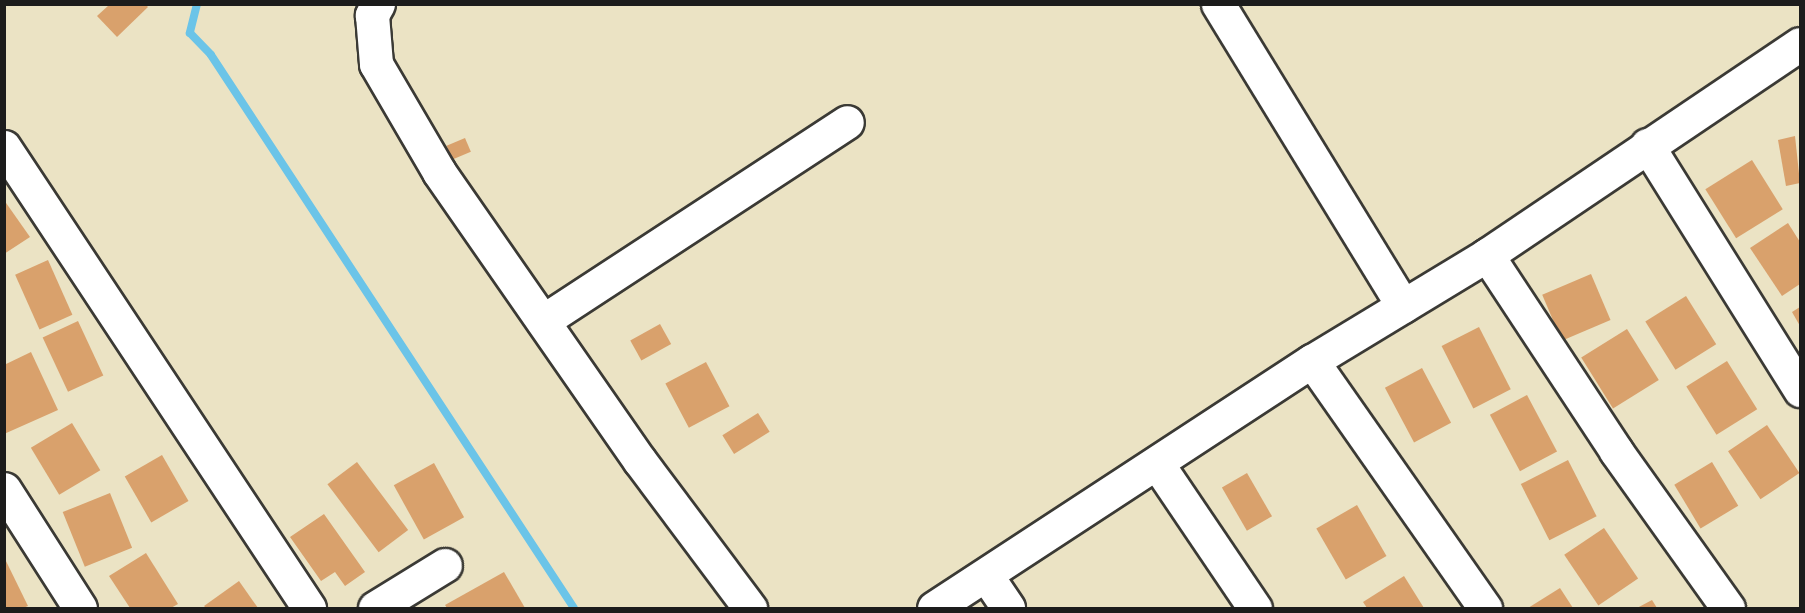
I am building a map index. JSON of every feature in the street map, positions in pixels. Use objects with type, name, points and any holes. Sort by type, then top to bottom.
[{"type":"street","points":[[378,4],[372,15],[376,64],[439,172],[750,609]]},
{"type":"street","points":[[1218,4],[1403,306]]},
{"type":"street","points":[[934,609],[988,578],[1312,361],[1487,255],[1800,44]]},
{"type":"street","points":[[543,321],[847,122]]},
{"type":"street","points":[[1647,145],[1800,390]]},
{"type":"street","points":[[4,147],[309,609]]},
{"type":"street","points":[[1487,255],[1616,451],[1728,609]]},
{"type":"street","points":[[1312,361],[1485,609]]},
{"type":"street","points":[[1158,465],[1255,609]]},
{"type":"street","points":[[4,489],[80,609]]},
{"type":"street","points":[[375,609],[445,565]]},
{"type":"street","points":[[988,578],[1008,609]]},
{"type":"building","points":[[109,5],[146,5],[148,7],[117,37],[97,16]]},
{"type":"building","points":[[1795,136],[1800,183],[1786,186],[1778,140]]},
{"type":"building","points":[[465,138],[471,152],[452,160],[447,146]]},
{"type":"building","points":[[1752,160],[1783,209],[1736,238],[1705,189]]},
{"type":"building","points":[[4,200],[30,237],[4,254]]},
{"type":"building","points":[[1788,223],[1800,242],[1800,284],[1782,296],[1750,248]]},
{"type":"building","points":[[48,260],[72,315],[40,329],[15,275]]},
{"type":"building","points":[[1591,274],[1611,320],[1562,341],[1542,295]]},
{"type":"building","points":[[1686,296],[1716,344],[1675,370],[1645,321]]},
{"type":"building","points":[[1800,307],[1800,326],[1792,312]]},
{"type":"building","points":[[78,321],[103,375],[68,392],[43,337]]},
{"type":"building","points":[[660,324],[671,344],[641,361],[630,340]]},
{"type":"building","points":[[1479,327],[1511,389],[1473,408],[1442,346]]},
{"type":"building","points":[[1627,329],[1659,380],[1613,408],[1581,358]]},
{"type":"building","points":[[31,352],[58,410],[4,434],[4,365]]},
{"type":"building","points":[[1727,361],[1757,409],[1716,435],[1686,386]]},
{"type":"building","points":[[706,362],[729,406],[689,428],[665,384]]},
{"type":"building","points":[[1422,368],[1451,423],[1414,442],[1385,388]]},
{"type":"building","points":[[1527,395],[1557,452],[1520,471],[1490,415]]},
{"type":"building","points":[[758,413],[770,432],[734,454],[722,435]]},
{"type":"building","points":[[72,423],[100,470],[59,495],[31,448]]},
{"type":"building","points":[[1767,425],[1799,473],[1760,499],[1728,451]]},
{"type":"building","points":[[162,455],[189,501],[151,522],[125,476]]},
{"type":"building","points":[[1568,460],[1597,516],[1549,540],[1521,484]]},
{"type":"building","points":[[357,462],[408,530],[379,552],[327,484]]},
{"type":"building","points":[[1712,462],[1738,506],[1701,528],[1674,485]]},
{"type":"building","points":[[434,463],[464,517],[424,540],[394,485]]},
{"type":"building","points":[[1247,473],[1272,516],[1247,531],[1222,488]]},
{"type":"building","points":[[110,493],[132,548],[85,567],[63,512]]},
{"type":"building","points":[[1357,505],[1386,556],[1346,580],[1316,528]]},
{"type":"building","points":[[324,514],[365,572],[345,586],[335,572],[321,581],[290,537]]},
{"type":"building","points":[[1604,528],[1638,579],[1598,605],[1564,555]]},
{"type":"building","points":[[146,553],[178,604],[171,608],[130,608],[109,576]]},
{"type":"building","points":[[4,557],[28,606],[4,608]]},
{"type":"building","points":[[504,572],[525,608],[447,608],[445,605]]},
{"type":"building","points":[[1404,576],[1424,608],[1367,608],[1363,602]]},
{"type":"building","points":[[239,581],[258,608],[206,608],[204,606]]},
{"type":"building","points":[[1560,588],[1573,608],[1528,608]]},
{"type":"building","points":[[1652,600],[1657,608],[1637,608]]},
{"type":"waterway","points":[[197,4],[190,33],[211,55],[574,608]]}]
